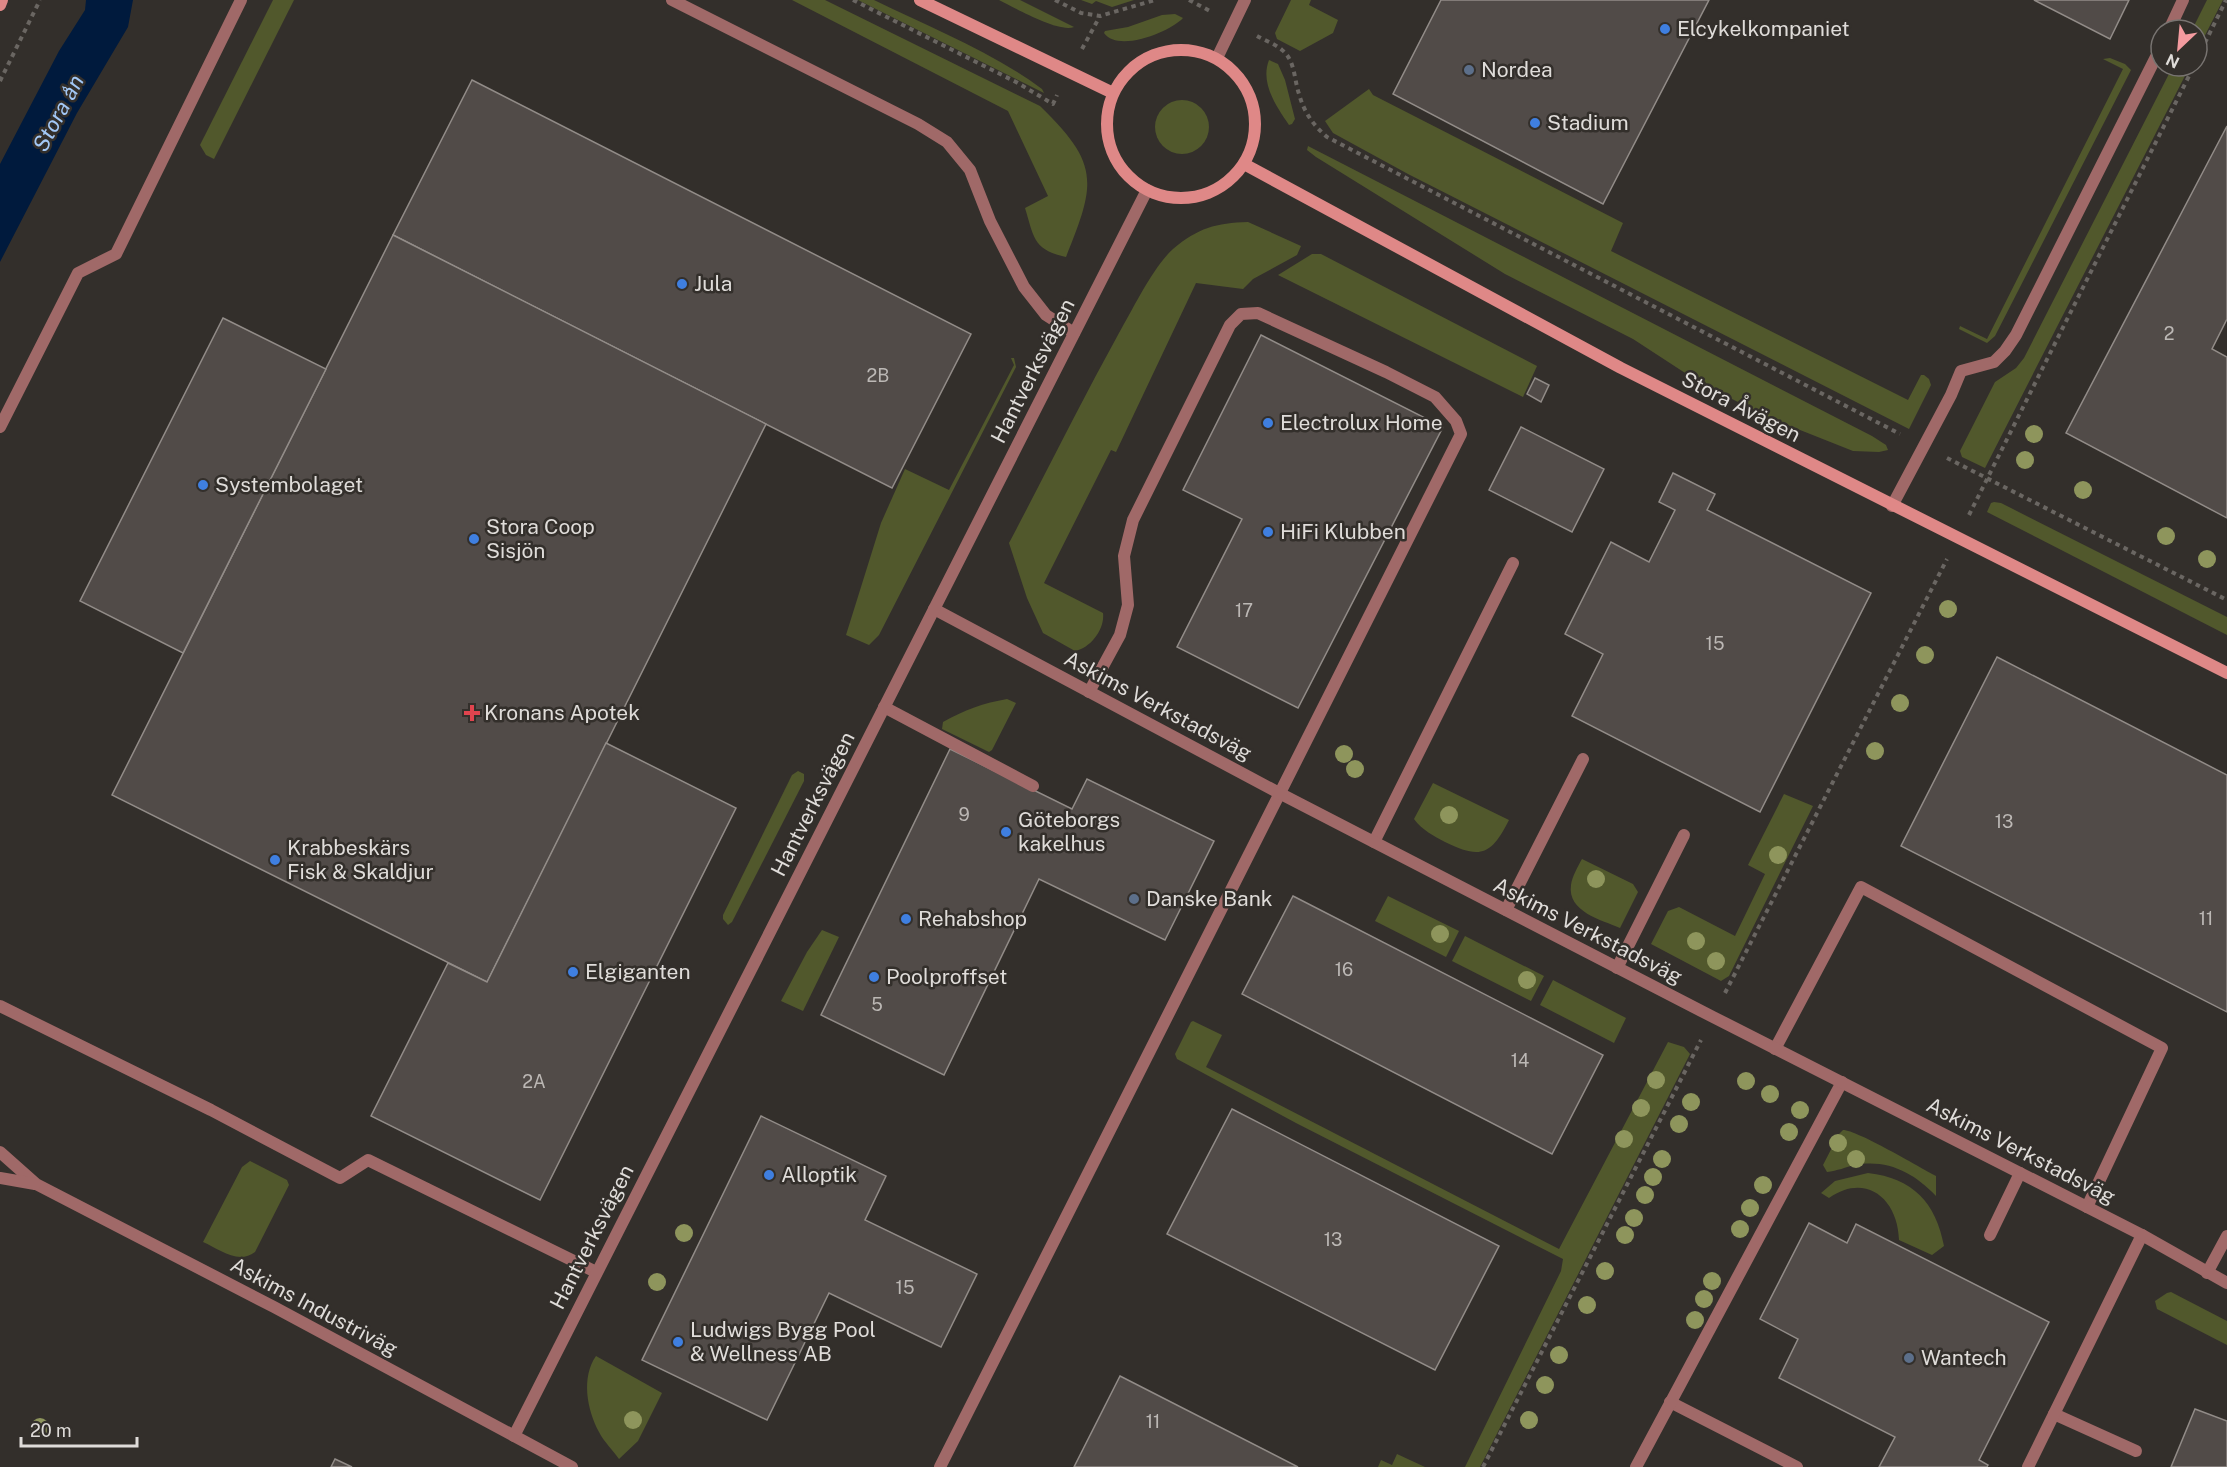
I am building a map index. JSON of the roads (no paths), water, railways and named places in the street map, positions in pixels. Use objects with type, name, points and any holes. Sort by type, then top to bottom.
[{"type":"street","points":[[0,5],[3,0]]},
{"type":"street","points":[[0,428],[78,273],[116,254],[241,0]]},
{"type":"street","points":[[672,0],[918,124],[947,142],[969,170],[990,221],[1024,287],[1046,315],[1074,333]]},
{"type":"street","points":[[920,0],[1113,93]]},
{"type":"street","points":[[1217,58],[1245,0]]},
{"type":"street","points":[[2175,18],[2183,0]]},
{"type":"street","points":[[1194,50],[1217,58],[1236,73],[1250,93],[1256,117],[1254,141],[1244,164],[1230,181],[1211,192],[1190,198],[1168,197],[1147,190],[1129,177],[1115,159],[1108,137],[1107,115],[1113,93],[1126,73],[1146,58],[1161,52],[1194,50]]},
{"type":"street","points":[[1892,506],[1922,445],[1951,395],[1961,371],[1994,362],[2016,335],[2149,71]]},
{"type":"street","name":"Stora Åvägen","points":[[1244,164],[1621,368],[2227,673]]},
{"type":"street","name":"Hantverksvägen","points":[[514,1436],[1147,190]]},
{"type":"street","points":[[940,1467],[1461,434],[1456,421],[1435,398],[1386,372],[1258,313],[1241,314],[1230,325],[1133,520],[1124,556],[1128,605],[1120,635],[1089,692]]},
{"type":"street","points":[[1374,842],[1513,563]]},
{"type":"street","name":"Askims Verkstadsväg","points":[[934,609],[1281,794],[1617,968],[2142,1234],[2227,1283]]},
{"type":"street","points":[[884,707],[1033,786]]},
{"type":"street","points":[[1506,910],[1583,759]]},
{"type":"street","points":[[1617,968],[1684,835]]},
{"type":"street","points":[[1775,1049],[1861,887],[2162,1048],[2087,1207]]},
{"type":"street","points":[[0,1006],[211,1110],[340,1178],[368,1160],[596,1272]]},
{"type":"street","points":[[1636,1467],[1842,1082]]},
{"type":"street","name":"Askims Industriväg","points":[[0,1152],[36,1185],[274,1307],[572,1467]]},
{"type":"street","points":[[1990,1235],[2020,1173]]},
{"type":"street","name":"Askims Industriväg","points":[[0,1178],[36,1185]]},
{"type":"street","points":[[2028,1467],[2142,1234]]},
{"type":"street","points":[[2208,1273],[2227,1236]]},
{"type":"street","points":[[1670,1402],[1797,1467]]},
{"type":"street","points":[[2054,1414],[2136,1451]]},
{"type":"water","name":"Stora ån","points":[[86,0],[133,0],[128,27],[77,113],[0,262],[0,164],[59,51],[85,10]]},
{"type":"place","name":"Elcykelkompaniet","points":[[1665,29]]},
{"type":"place","name":"Nordea","points":[[1469,70]]},
{"type":"place","name":"Stadium","points":[[1535,123]]},
{"type":"place","name":"Jula","points":[[682,284]]},
{"type":"place","name":"Electrolux Home","points":[[1268,423]]},
{"type":"place","name":"Systembolaget","points":[[203,485]]},
{"type":"place","name":"HiFi Klubben","points":[[1268,532]]},
{"type":"place","name":"Stora Coop Sisjön","points":[[474,539]]},
{"type":"place","name":"Kronans Apotek","points":[[472,713]]},
{"type":"place","name":"Göteborgs kakelhus","points":[[1006,832]]},
{"type":"place","name":"Krabbeskärs Fisk & Skaldjur","points":[[275,860]]},
{"type":"place","name":"Danske Bank","points":[[1134,899]]},
{"type":"place","name":"Rehabshop","points":[[906,919]]},
{"type":"place","name":"Elgiganten","points":[[573,972]]},
{"type":"place","name":"Poolproffset","points":[[874,977]]},
{"type":"place","name":"Alloptik","points":[[769,1175]]},
{"type":"place","name":"Ludwigs Bygg Pool & Wellness AB","points":[[678,1342]]},
{"type":"place","name":"Wantech","points":[[1909,1358]]}]
